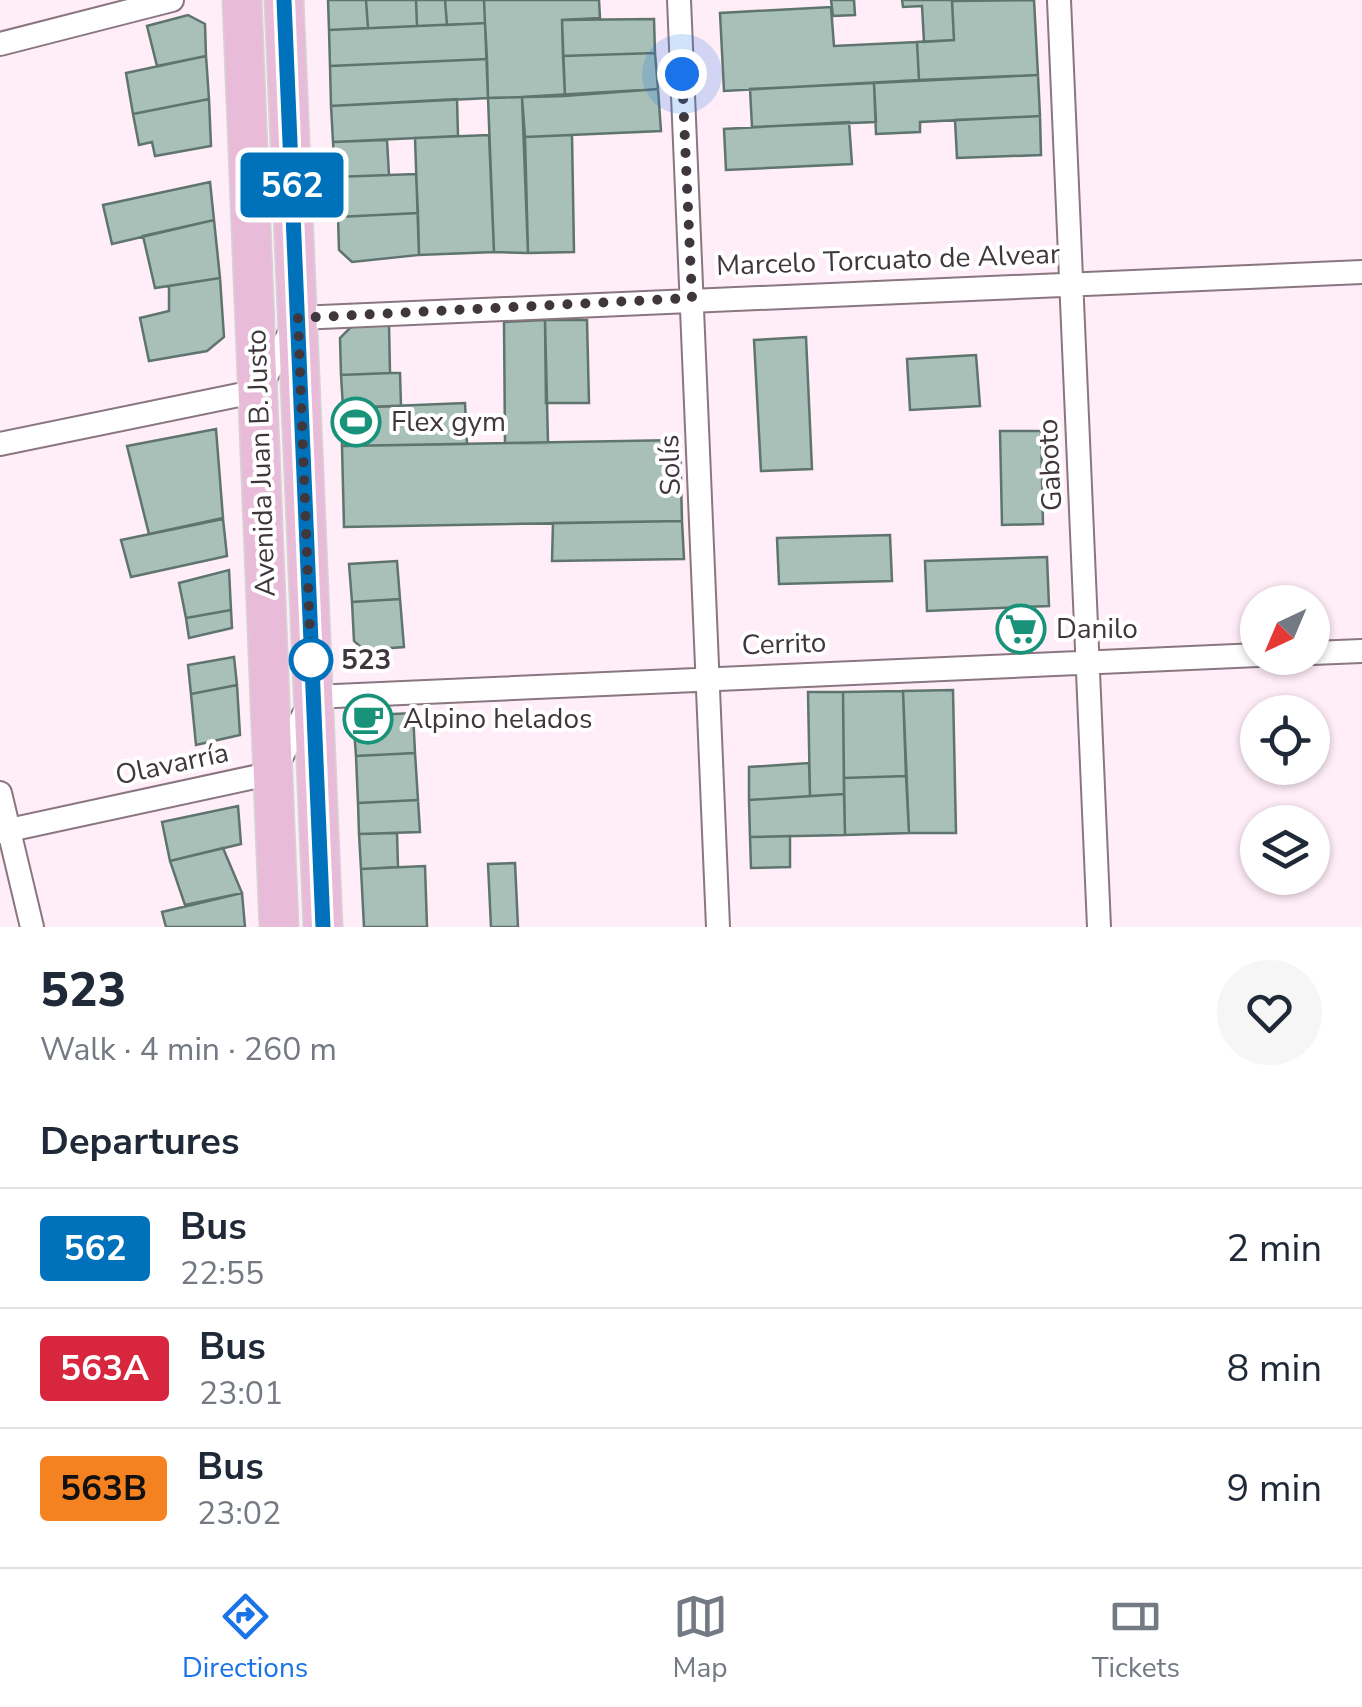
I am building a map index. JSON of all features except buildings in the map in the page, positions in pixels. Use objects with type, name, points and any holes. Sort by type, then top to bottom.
[{"type":"main road","name":"Avenida Juan B. Justo","points":[[242,0],[279,927]]},
{"type":"main road","name":"Avenida Juan B. Justo","points":[[284,0],[323,927]]},
{"type":"street","points":[[0,44],[172,0]]},
{"type":"street","name":"Solís","points":[[679,0],[718,927]]},
{"type":"street","name":"Gaboto","points":[[1059,0],[1099,927]]},
{"type":"street","name":"Marcelo Torcuato de Alvear","points":[[298,318],[1362,272]]},
{"type":"street","points":[[0,444],[258,391],[298,318]]},
{"type":"street","points":[[1330,652],[1362,651]]},
{"type":"street","name":"Cerrito","points":[[313,697],[1240,656]]},
{"type":"street","points":[[273,772],[313,697]]},
{"type":"street","name":"Olavarría","points":[[4,831],[273,772]]},
{"type":"street","points":[[0,793],[4,831],[32,927]]},
{"type":"bus line","name":"562","points":[[284,0],[323,927]]},
{"type":"place","name":"Flex gym","points":[[356,422]]},
{"type":"place","name":"Danilo","points":[[1021,629]]},
{"type":"place","name":"523","points":[[311,660]]},
{"type":"place","name":"Alpino helados","points":[[368,719]]},
{"type":"route","points":[[311,660],[298,318],[692,298],[682,74]]}]
